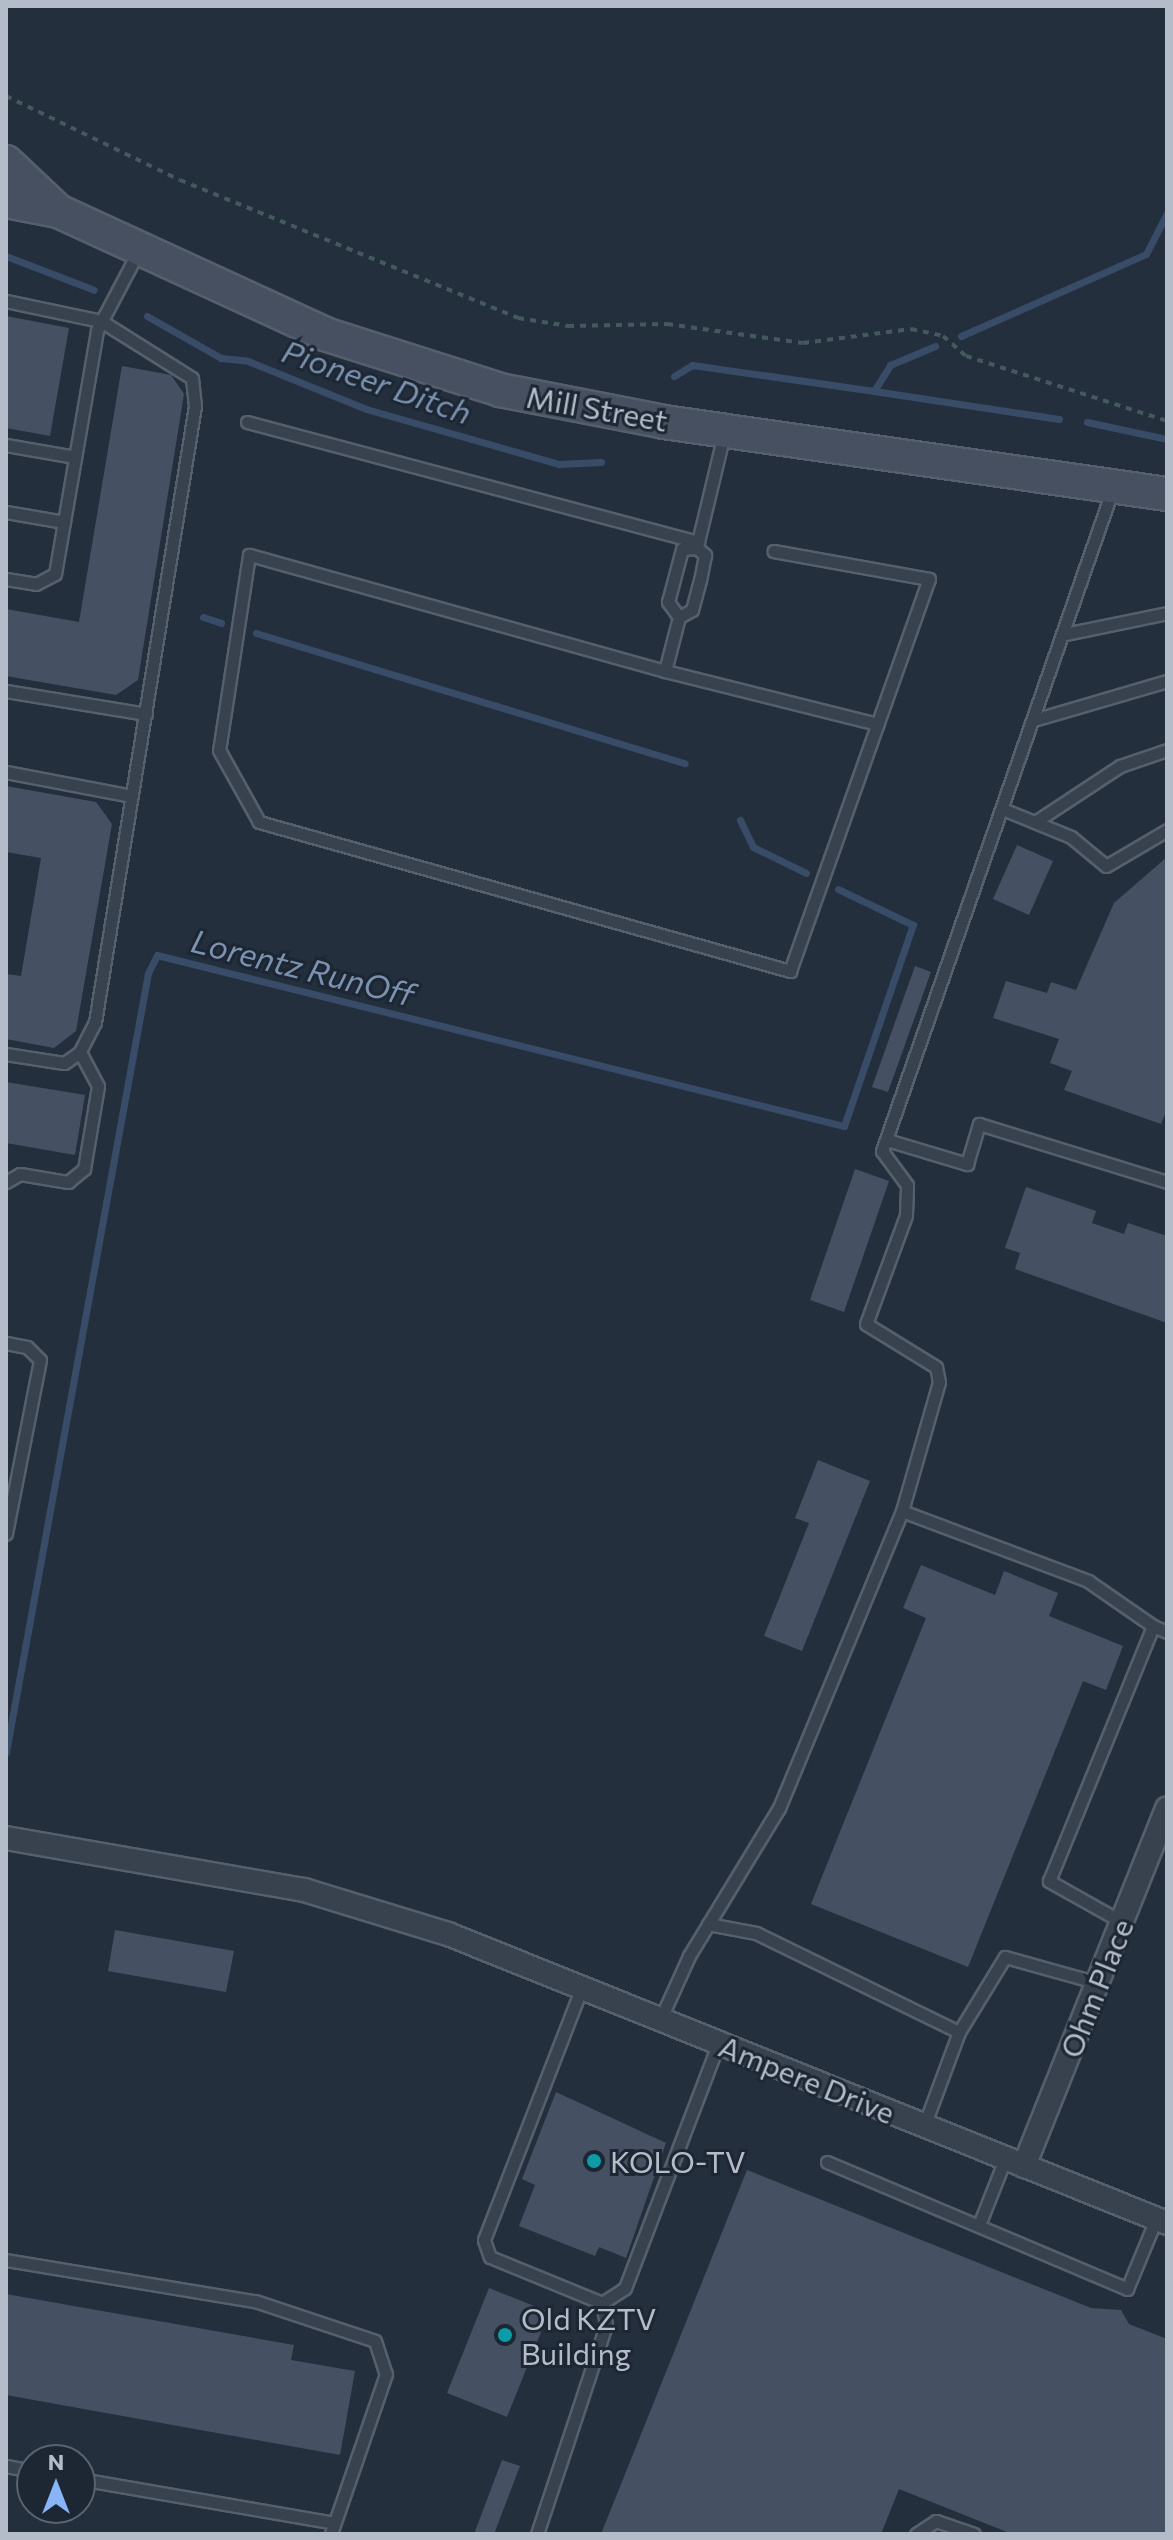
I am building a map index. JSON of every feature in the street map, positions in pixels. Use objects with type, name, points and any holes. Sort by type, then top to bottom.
[{"type":"main road","name":"Mill Street","points":[[6,162],[58,211]]},
{"type":"main road","name":"Mill Street","points":[[6,201],[58,211],[283,317],[414,365],[548,401],[1167,494]]},
{"type":"street","name":"Ohm Place","points":[[1015,2162],[1098,1983],[1167,1809]]},
{"type":"street","name":"Ampere Drive","points":[[6,1838],[304,1890],[448,1934],[1162,2221]]},
{"type":"lane","points":[[6,579],[49,581],[64,522],[101,321],[139,250]]},
{"type":"lane","points":[[6,301],[101,321],[192,378],[195,406],[95,1022],[80,1052],[64,1063],[6,1054]]},
{"type":"lane","points":[[247,422],[697,545],[705,555],[700,580],[692,610],[679,617],[665,671]]},
{"type":"lane","points":[[697,545],[725,430]]},
{"type":"lane","points":[[6,445],[75,457]]},
{"type":"lane","points":[[660,2020],[708,1924],[779,1808],[902,1511],[939,1382],[936,1367],[866,1324],[906,1215],[907,1185],[882,1151],[1037,719],[1115,484]]},
{"type":"lane","points":[[6,512],[64,522]]},
{"type":"lane","points":[[679,617],[668,602],[682,549],[697,545]]},
{"type":"lane","points":[[774,551],[929,579],[878,724],[790,971],[259,822],[219,750],[249,555],[665,671],[878,724]]},
{"type":"lane","points":[[1065,634],[1167,613]]},
{"type":"lane","points":[[1037,719],[1167,681]]},
{"type":"lane","points":[[6,691],[146,714]]},
{"type":"lane","points":[[1035,822],[1120,766],[1167,750]]},
{"type":"lane","points":[[6,772],[132,796]]},
{"type":"lane","points":[[1005,810],[1071,837],[1106,866],[1167,830]]},
{"type":"lane","points":[[6,1182],[20,1174],[68,1182],[84,1169],[98,1086],[80,1052]]},
{"type":"lane","points":[[887,1140],[967,1164],[979,1124],[1167,1182]]},
{"type":"lane","points":[[6,1343],[27,1347],[40,1360],[6,1534]]},
{"type":"lane","points":[[902,1511],[1088,1581],[1153,1626],[1167,1632]]},
{"type":"lane","points":[[1122,1922],[1049,1881],[1153,1626]]},
{"type":"lane","points":[[708,1924],[756,1933],[959,2032]]},
{"type":"lane","points":[[924,2126],[959,2032],[1005,1957],[1098,1983]]},
{"type":"lane","points":[[582,1987],[484,2240],[490,2257],[602,2303]]},
{"type":"lane","points":[[602,2303],[625,2288],[718,2044]]},
{"type":"lane","points":[[827,2162],[1127,2289],[1162,2221]]},
{"type":"lane","points":[[979,2225],[1015,2162]]},
{"type":"lane","points":[[6,2260],[255,2301],[375,2341],[386,2374],[332,2528],[96,2482]]},
{"type":"lane","points":[[537,2534],[606,2325],[602,2303]]},
{"type":"lane","points":[[916,2534],[936,2521],[974,2534]]},
{"type":"path","points":[[6,96],[180,180],[518,318],[568,326],[667,324],[803,343],[911,329],[943,336],[966,356],[1167,421]]},
{"type":"building","points":[[6,316],[69,328],[50,436],[6,428]]},
{"type":"building","points":[[122,366],[171,375],[184,394],[138,680],[116,695],[6,676],[6,609],[79,622]]},
{"type":"building","points":[[6,786],[96,802],[112,824],[76,1031],[54,1048],[6,1039],[6,974],[21,976],[41,858],[6,852]]},
{"type":"building","points":[[1017,845],[1053,861],[1029,915],[993,899]]},
{"type":"building","points":[[1167,857],[1167,1109],[1161,1124],[1064,1090],[1072,1071],[1050,1063],[1059,1039],[993,1018],[1006,981],[1047,993],[1051,982],[1076,990],[1114,903]]},
{"type":"building","points":[[915,966],[931,972],[888,1092],[872,1087]]},
{"type":"building","points":[[6,1082],[85,1095],[75,1155],[6,1143]]},
{"type":"building","points":[[855,1169],[889,1181],[844,1312],[810,1300]]},
{"type":"building","points":[[1026,1187],[1096,1211],[1092,1223],[1124,1234],[1128,1223],[1167,1236],[1167,1323],[1015,1269],[1020,1253],[1005,1248]]},
{"type":"building","points":[[818,1460],[870,1481],[802,1651],[764,1636],[809,1523],[795,1518]]},
{"type":"building","points":[[921,1565],[995,1595],[1004,1571],[1058,1593],[1049,1616],[1123,1646],[1106,1690],[1083,1681],[968,1967],[811,1904],[926,1618],[903,1608]]},
{"type":"building","points":[[115,1930],[234,1951],[226,1992],[108,1971]]},
{"type":"building","name":"KOLO-TV","points":[[556,2092],[666,2143],[626,2258],[599,2247],[595,2256],[519,2226],[535,2185],[522,2179]]},
{"type":"building","points":[[747,2170],[1091,2308],[1121,2310],[1129,2324],[1167,2339],[1167,2534],[1012,2534],[899,2489],[881,2534],[601,2534]]},
{"type":"building","name":"Old KZTV Building","points":[[489,2288],[549,2312],[507,2417],[447,2393]]},
{"type":"building","points":[[6,2294],[294,2345],[291,2360],[355,2371],[340,2455],[6,2395]]},
{"type":"building","points":[[502,2460],[520,2466],[494,2534],[474,2534]]},
{"type":"waterway","name":"Pioneer Ditch","points":[[961,336],[1146,254],[1167,213]]},
{"type":"waterway","name":"Pioneer Ditch","points":[[6,256],[94,290]]},
{"type":"waterway","name":"Pioneer Ditch","points":[[147,316],[221,358],[248,361],[366,409],[559,464],[601,462]]},
{"type":"waterway","name":"Pioneer Ditch","points":[[674,376],[692,365],[874,391],[890,365],[935,346]]},
{"type":"waterway","name":"Pioneer Ditch","points":[[874,391],[1059,419]]},
{"type":"waterway","name":"Pioneer Ditch","points":[[1087,422],[1167,439]]},
{"type":"waterway","name":"Lorentz RunOff","points":[[203,617],[221,623]]},
{"type":"waterway","name":"Lorentz RunOff","points":[[256,633],[685,763]]},
{"type":"waterway","name":"Lorentz RunOff","points":[[740,820],[753,847],[806,873]]},
{"type":"waterway","name":"Lorentz RunOff","points":[[6,1752],[148,973],[157,955],[844,1126],[913,925],[838,889]]},
{"type":"place","name":"KOLO-TV","points":[[594,2161]]},
{"type":"place","name":"Old KZTV Building","points":[[505,2335]]}]
